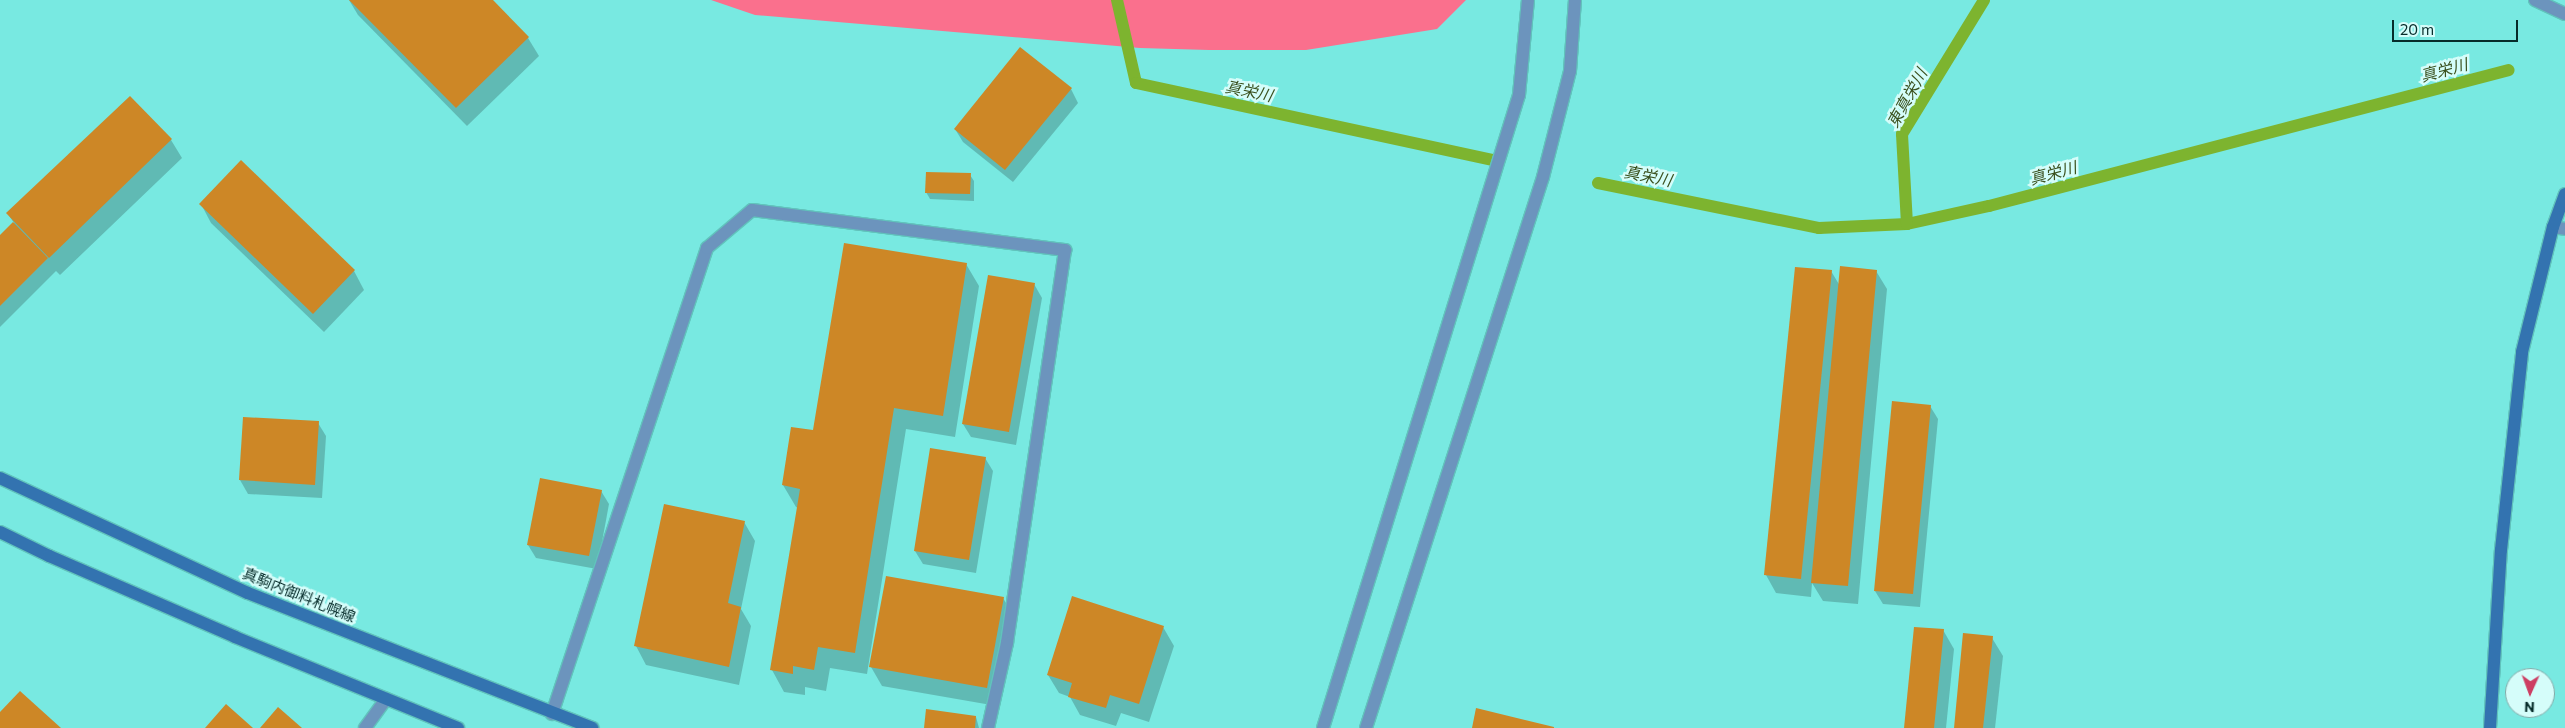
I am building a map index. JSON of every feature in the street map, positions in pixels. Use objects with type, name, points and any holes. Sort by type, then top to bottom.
[{"type":"main road","points":[[2490,728],[2501,550],[2522,352],[2559,228],[2565,194]]},
{"type":"main road","name":"真駒内御料札幌線","points":[[0,478],[248,593],[552,714],[593,728]]},
{"type":"main road","points":[[0,532],[49,556],[235,637],[458,728]]},
{"type":"street","points":[[1323,728],[1519,95],[1528,0]]},
{"type":"street","points":[[1366,728],[1543,177],[1570,71],[1575,0]]},
{"type":"street","points":[[2535,0],[2565,14]]},
{"type":"street","points":[[552,714],[707,248],[752,210],[1065,250],[1007,643],[988,728]]},
{"type":"street","points":[[365,728],[386,699]]},
{"type":"shaded area","points":[[711,0],[1466,0],[1437,29],[1306,50],[1209,50],[1140,48],[755,15]]},
{"type":"building","points":[[349,0],[493,0],[529,37],[456,108]]},
{"type":"building","points":[[1020,47],[1072,88],[1005,170],[954,129]]},
{"type":"building","points":[[130,96],[172,139],[49,258],[6,213]]},
{"type":"building","points":[[241,160],[355,270],[313,314],[199,204]]},
{"type":"building","points":[[926,172],[971,173],[970,194],[925,193]]},
{"type":"building","points":[[13,222],[48,258],[0,306],[0,235]]},
{"type":"building","points":[[844,243],[967,263],[943,416],[894,408],[855,653],[818,647],[814,670],[793,666],[793,674],[770,670],[800,489],[782,485],[791,427],[813,430]]},
{"type":"building","points":[[1840,266],[1877,270],[1848,586],[1811,583]]},
{"type":"building","points":[[1795,267],[1832,270],[1801,579],[1764,575]]},
{"type":"building","points":[[988,275],[1035,283],[1009,432],[962,424]]},
{"type":"building","points":[[1892,401],[1931,405],[1913,594],[1874,591]]},
{"type":"building","points":[[243,417],[319,421],[315,485],[239,480]]},
{"type":"building","points":[[930,448],[986,457],[969,560],[914,551]]},
{"type":"building","points":[[540,478],[602,490],[589,556],[527,545]]},
{"type":"building","points":[[664,504],[745,521],[728,603],[741,607],[729,667],[634,646]]},
{"type":"building","points":[[886,576],[1004,597],[987,688],[869,667]]},
{"type":"building","points":[[1072,596],[1164,626],[1139,704],[1110,695],[1106,708],[1068,697],[1072,683],[1047,675]]},
{"type":"building","points":[[1914,627],[1944,629],[1934,728],[1904,728]]},
{"type":"building","points":[[1963,633],[1993,636],[1983,728],[1954,728]]},
{"type":"building","points":[[20,691],[61,728],[0,728],[0,712]]},
{"type":"building","points":[[226,704],[253,728],[205,728]]},
{"type":"building","points":[[278,707],[302,728],[260,728]]},
{"type":"building","points":[[1476,708],[1554,727],[1554,728],[1472,728]]},
{"type":"building","points":[[926,709],[976,716],[975,728],[924,728]]},
{"type":"waterway","name":"真栄川","points":[[1117,0],[1136,83],[1497,161]]},
{"type":"waterway","name":"東真栄川","points":[[1907,224],[1902,134],[1984,0]]},
{"type":"waterway","name":"真栄川","points":[[1598,183],[1819,228],[1907,224],[1989,206],[2509,70]]}]
